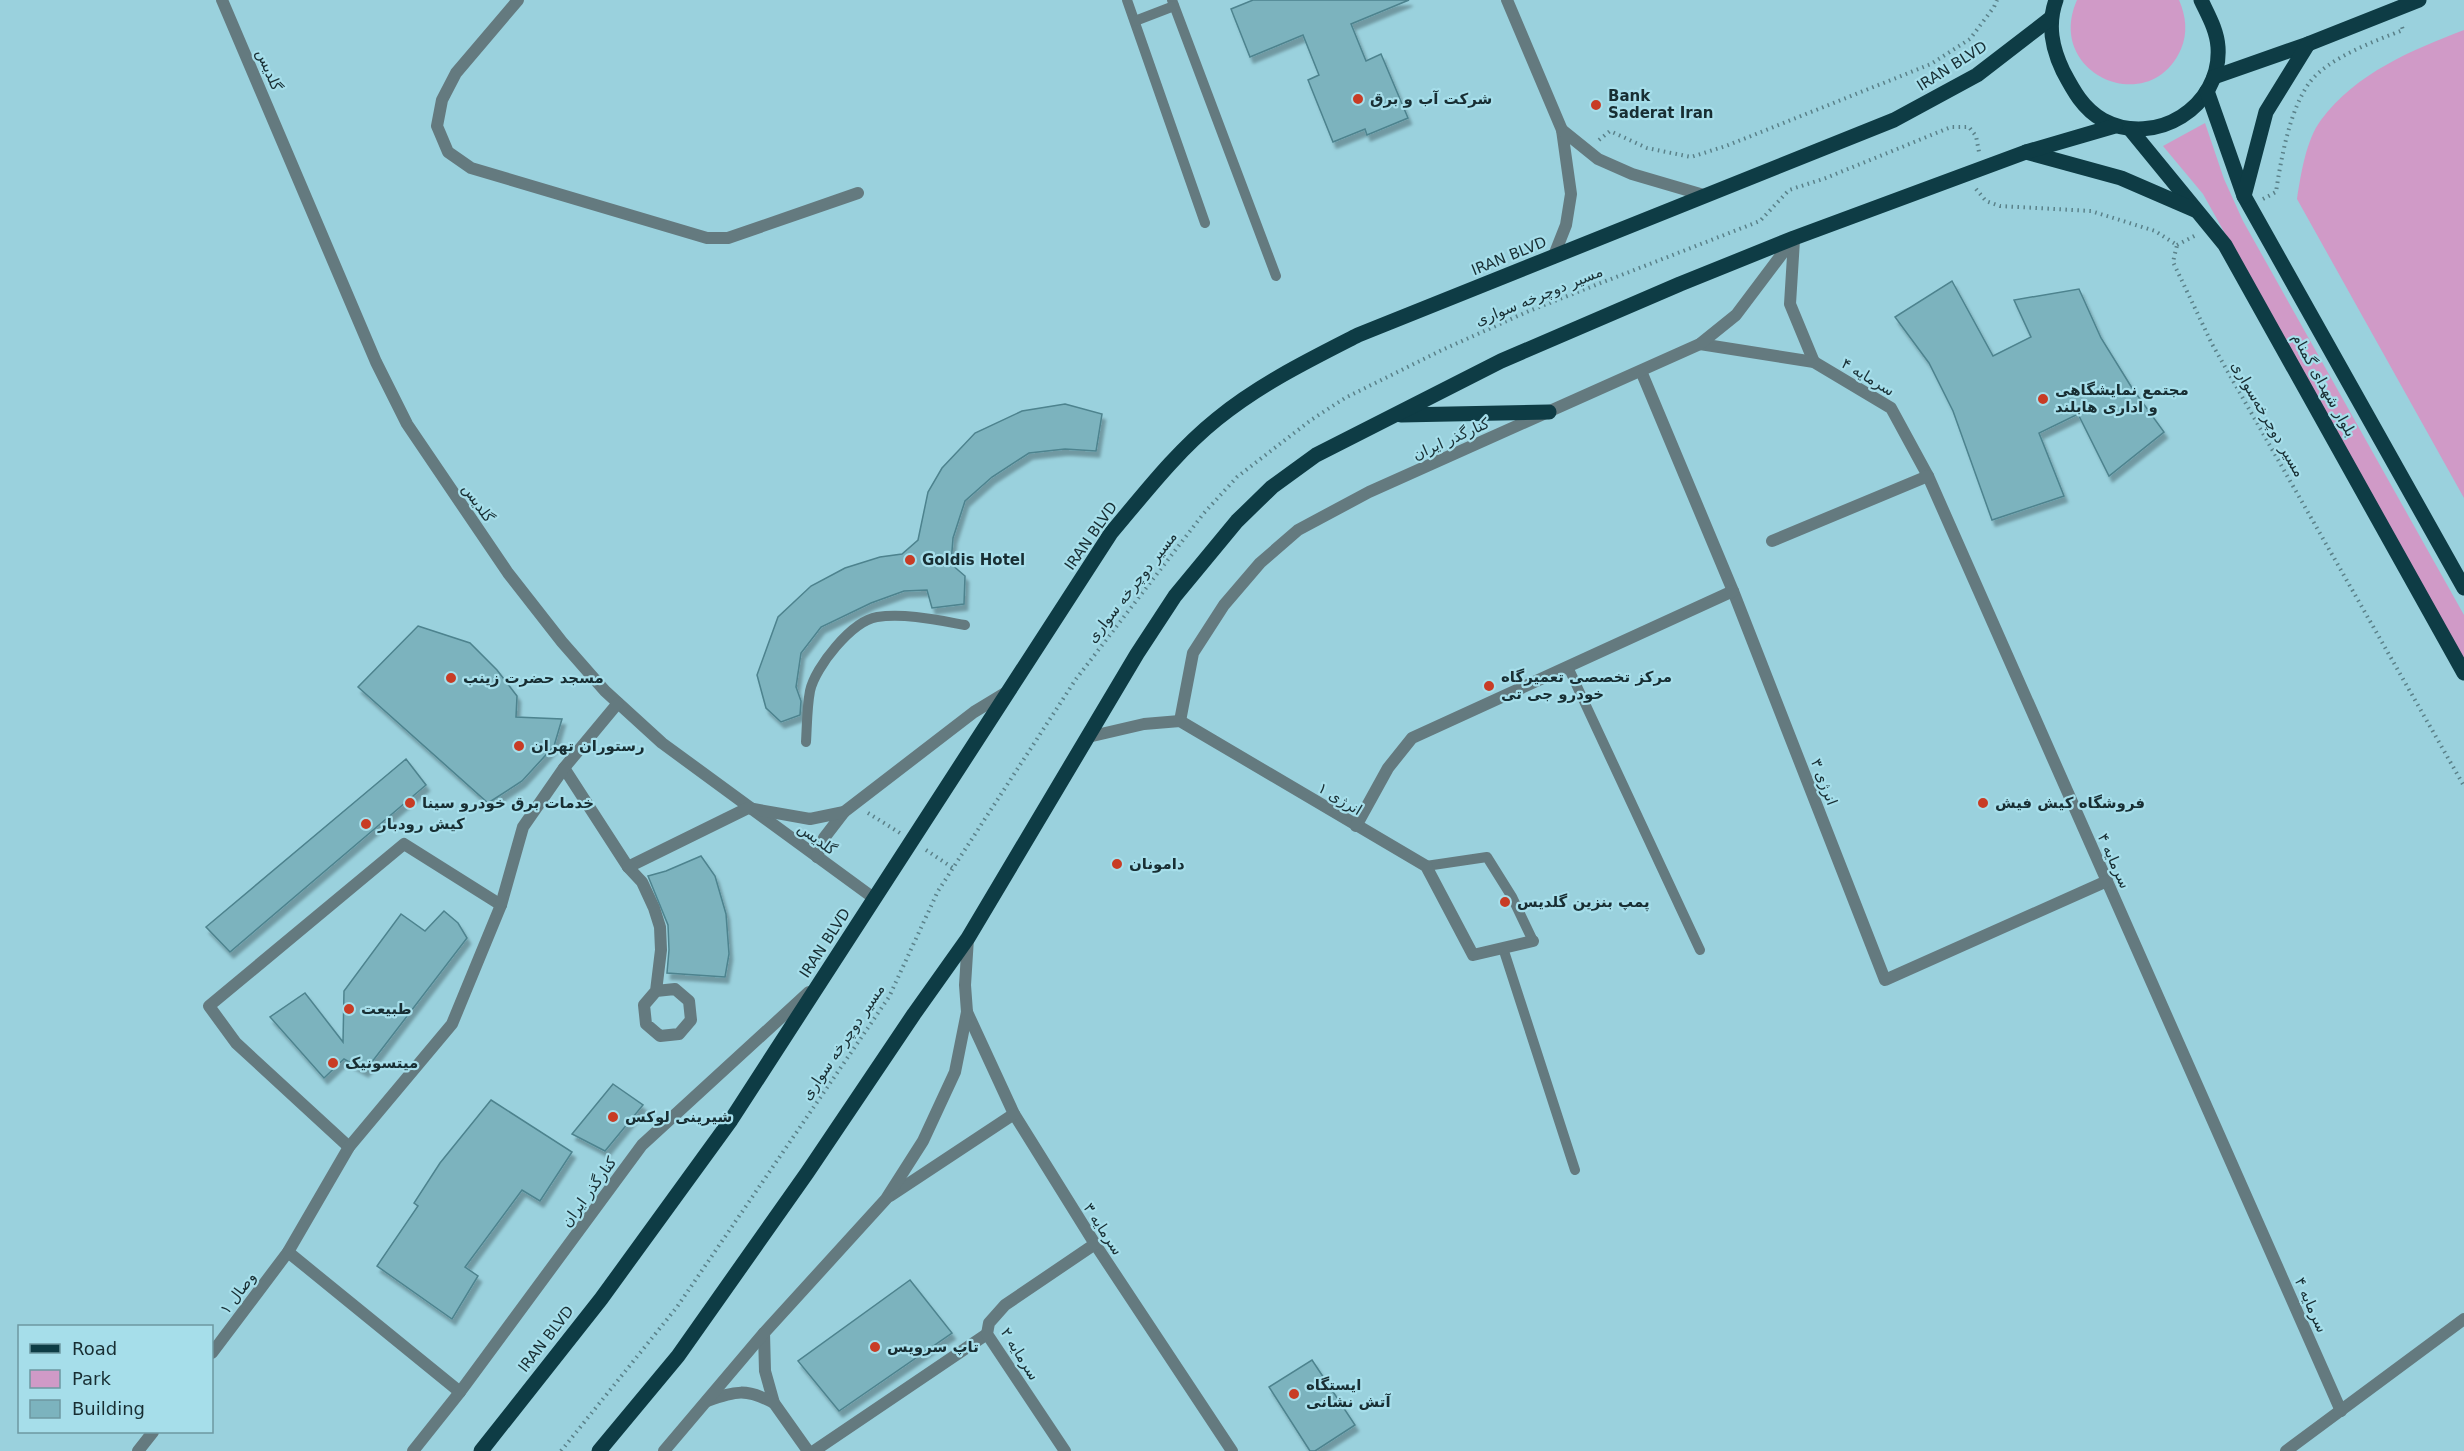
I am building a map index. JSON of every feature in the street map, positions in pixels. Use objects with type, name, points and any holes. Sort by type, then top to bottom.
[{"type":"main road","points":[[2056,0],[2051,18],[2053,48],[2072,88],[2089,111],[2123,128]]},
{"type":"main road","points":[[599,1451],[678,1356],[968,938],[1137,654],[1175,596],[1237,521],[1272,487],[1316,455],[1501,361],[1680,284],[1794,238],[2026,152],[2123,128],[2145,130],[2175,122],[2193,109],[2210,84],[2218,47],[2215,32],[2201,0]]},
{"type":"main road","points":[[2210,84],[2419,0]]},
{"type":"main road","name":"IRAN BLVD","points":[[481,1451],[601,1299],[731,1120],[1111,533],[1174,459],[1216,419],[1275,377],[1358,335],[1894,120],[1977,75],[2051,18]]},
{"type":"main road","points":[[2250,199],[2266,112],[2308,44]]},
{"type":"main road","name":"بلوار شهدای گمنام","points":[[2210,84],[2250,199],[2464,588]]},
{"type":"main road","name":"بلوار شهدای گمنام","points":[[2123,128],[2199,212],[2225,245],[2464,673]]},
{"type":"main road","points":[[2026,152],[2121,178],[2199,212]]},
{"type":"main road","points":[[1395,415],[1549,412]]},
{"type":"street","name":"گلدیس","points":[[222,0],[376,362],[407,424],[451,492],[515,582],[562,642],[618,703],[662,743],[875,899]]},
{"type":"street","points":[[518,0],[456,73],[442,100],[437,126],[448,152],[471,168],[707,238],[728,238],[858,193]]},
{"type":"street","points":[[1507,0],[1562,130],[1570,194],[1566,225],[1553,258]]},
{"type":"street","points":[[1562,130],[1598,159],[1632,174],[1707,196]]},
{"type":"street","points":[[1794,238],[1790,304],[1814,362]]},
{"type":"street","name":"کنارگذر ایران","points":[[1180,721],[1193,653],[1238,588],[1260,563],[1298,530],[1369,492],[1700,344],[1736,315],[1794,238]]},
{"type":"street","points":[[1700,344],[1814,362]]},
{"type":"street","name":"سرمایه ۴","points":[[1814,362],[1891,408],[1928,476],[2341,1411]]},
{"type":"street","name":"انرژی ۳","points":[[1641,371],[1733,591],[1885,980],[2107,880]]},
{"type":"street","points":[[1772,541],[1928,476]]},
{"type":"street","points":[[1356,826],[1388,768],[1412,738],[1733,591]]},
{"type":"street","points":[[817,857],[824,838],[844,812],[974,712],[1010,690]]},
{"type":"street","name":"وصال ۱","points":[[213,1352],[288,1252],[349,1147],[452,1024],[501,905],[523,827],[564,768],[618,703]]},
{"type":"street","points":[[1088,737],[1144,724],[1180,721]]},
{"type":"street","name":"انرژی ۱","points":[[1180,721],[1426,866]]},
{"type":"street","points":[[564,768],[628,867],[642,882],[654,908],[660,927],[661,950],[656,991]]},
{"type":"street","points":[[628,867],[748,808],[810,819],[844,812]]},
{"type":"street","points":[[349,1147],[236,1043],[209,1006],[404,844],[501,905]]},
{"type":"street","points":[[1426,866],[1473,955],[1533,941]]},
{"type":"street","points":[[664,1451],[764,1333],[886,1199],[923,1141],[955,1072],[967,1012],[965,985],[968,938]]},
{"type":"street","name":"کنارگذر ایران","points":[[413,1451],[460,1392],[642,1145],[821,981]]},
{"type":"street","name":"سرمایه ۳","points":[[967,1012],[1014,1114],[1095,1244],[1232,1451]]},
{"type":"street","points":[[886,1199],[1014,1114]]},
{"type":"street","name":"سرمایه ۲","points":[[1065,1451],[987,1334],[989,1323],[1005,1305],[1095,1244]]},
{"type":"street","points":[[288,1252],[460,1392]]},
{"type":"street","points":[[2286,1451],[2464,1319]]},
{"type":"street","points":[[764,1333],[765,1371],[774,1403],[808,1451]]},
{"type":"street","points":[[814,1451],[987,1334]]},
{"type":"street","points":[[706,1401],[732,1392],[756,1394],[774,1403]]},
{"type":"street","points":[[138,1451],[152,1433]]},
{"type":"lane","points":[[1127,0],[1205,223]]},
{"type":"lane","points":[[1135,21],[1173,3],[1276,276]]},
{"type":"lane","points":[[806,742],[810,689],[828,657],[852,630],[875,617],[917,617],[965,625]]},
{"type":"lane","points":[[1568,667],[1700,950]]},
{"type":"lane","points":[[1426,866],[1487,856],[1512,897],[1533,941]]},
{"type":"lane","points":[[1503,948],[1575,1170]]},
{"type":"path","points":[[1587,150],[1610,131],[1647,148],[1691,157],[1726,146],[1931,64],[1970,39],[1995,7],[1997,0]]},
{"type":"path","points":[[2250,199],[2277,192],[2287,136],[2311,81],[2335,61],[2403,30],[2396,9]]},
{"type":"path","name":"مسیر دوچرخه سواری","points":[[561,1451],[677,1307],[889,997],[938,891],[1076,679],[1204,513],[1237,477],[1311,420],[1345,398],[1442,350],[1529,311],[1760,221],[1789,190],[1826,178],[1951,127],[1969,127],[1976,135],[1982,168],[1975,189],[1986,201],[2000,206],[2091,212],[2155,231],[2177,245]]},
{"type":"path","points":[[2177,245],[2197,234]]},
{"type":"path","name":"مسیر دوچرخه‌سواری","points":[[2177,245],[2173,262],[2212,344],[2464,786]]},
{"type":"green space","points":[[2077,0],[2179,0],[2185,24],[2185,37],[2181,49],[2166,70],[2147,82],[2126,84],[2105,79],[2087,67],[2075,49],[2071,26]]},
{"type":"green space","points":[[2464,30],[2464,498],[2297,199],[2311,137],[2335,103],[2368,76],[2386,65]]},
{"type":"green space","points":[[2205,123],[2224,179],[2243,221],[2464,615],[2464,662],[2203,194],[2163,146]]},
{"type":"building","name":"شرکت آب و برق","points":[[1253,0],[1409,0],[1351,24],[1366,61],[1381,54],[1408,118],[1367,135],[1365,129],[1333,142],[1308,80],[1319,75],[1303,35],[1250,57],[1231,9]]},
{"type":"building","name":"مجتمع نمایشگاهی و اداری هابلند","points":[[1952,281],[1993,356],[2031,337],[2014,300],[2079,289],[2101,338],[2132,388],[2164,432],[2109,476],[2078,414],[2039,433],[2064,496],[1992,520],[1953,411],[1929,363],[1895,317]]},
{"type":"building","name":"Goldis Hotel","points":[[1065,404],[1102,414],[1096,451],[1065,449],[1029,453],[992,477],[965,501],[953,538],[951,564],[965,576],[964,604],[932,608],[927,590],[904,591],[871,603],[821,627],[801,653],[796,687],[801,701],[800,715],[781,722],[766,708],[757,675],[778,617],[811,586],[845,568],[880,557],[902,554],[918,540],[928,492],[942,468],[975,433],[1022,411]]},
{"type":"building","points":[[418,626],[470,643],[497,670],[517,696],[516,717],[562,719],[554,746],[522,781],[488,803],[358,687]]},
{"type":"building","points":[[406,759],[426,785],[230,952],[206,927]]},
{"type":"building","points":[[701,856],[715,876],[726,914],[729,954],[725,977],[667,973],[668,925],[648,876]]},
{"type":"building","points":[[444,911],[458,923],[467,938],[365,1071],[344,1059],[324,1078],[270,1017],[305,993],[343,1042],[344,991],[401,914],[425,931]]},
{"type":"building","points":[[613,1084],[643,1105],[605,1151],[572,1134]]},
{"type":"building","points":[[491,1100],[572,1152],[540,1201],[522,1190],[465,1267],[478,1276],[452,1319],[377,1266],[418,1206],[414,1203],[440,1163]]},
{"type":"building","name":"تاپ سرویس","points":[[910,1280],[952,1333],[839,1411],[798,1361]]},
{"type":"building","points":[[1312,1360],[1355,1425],[1315,1451],[1310,1451],[1269,1387]]},
{"type":"place","name":"شرکت آب و برق","points":[[1358,99]]},
{"type":"place","name":"Bank Saderat Iran","points":[[1596,105]]},
{"type":"place","name":"مجتمع نمایشگاهی و اداری هابلند","points":[[2043,399]]},
{"type":"place","name":"Goldis Hotel","points":[[910,560]]},
{"type":"place","name":"مسجد حضرت زینب","points":[[451,678]]},
{"type":"place","name":"مرکز تخصصی تعمیرگاه خودرو جی تی","points":[[1489,686]]},
{"type":"place","name":"رستوران تهران","points":[[519,746]]},
{"type":"place","name":"خدمات برق خودرو سینا","points":[[410,803]]},
{"type":"place","name":"فروشگاه کیش فیش","points":[[1983,803]]},
{"type":"place","name":"کیش رودبار","points":[[366,824]]},
{"type":"place","name":"دامونان","points":[[1117,864]]},
{"type":"place","name":"پمپ بنزین گلدیس","points":[[1505,902]]},
{"type":"place","name":"طبیعت","points":[[349,1009]]},
{"type":"place","name":"میتسونیک","points":[[333,1063]]},
{"type":"place","name":"شيرينی لوكس","points":[[613,1117]]},
{"type":"place","name":"تاپ سرویس","points":[[875,1347]]},
{"type":"place","name":"ایستگاه آتش نشانی","points":[[1294,1394]]}]
